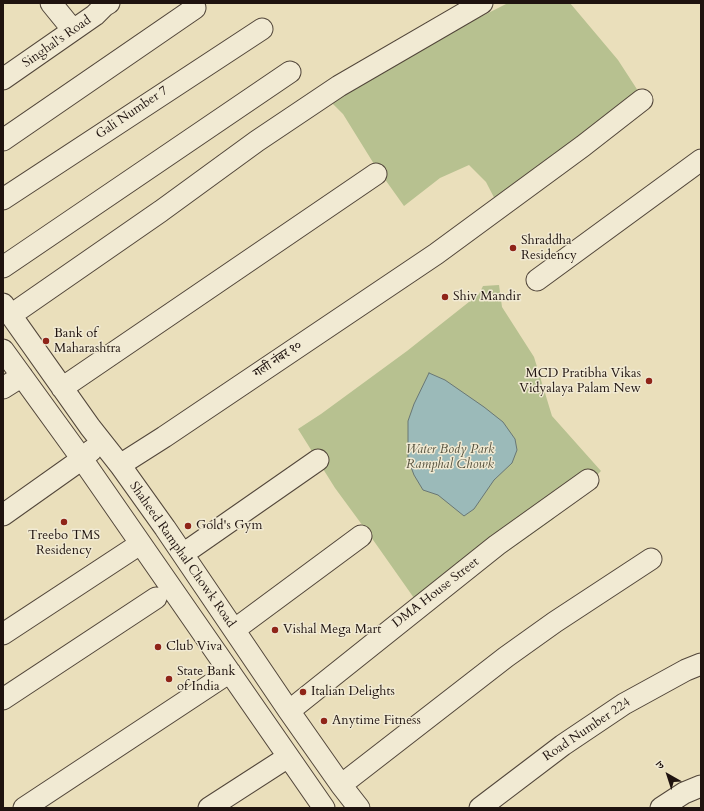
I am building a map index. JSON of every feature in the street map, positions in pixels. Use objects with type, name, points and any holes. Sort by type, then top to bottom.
[{"type":"street","points":[[51,3],[73,30]]},
{"type":"street","points":[[7,310],[160,211],[257,141],[339,86],[482,3]]},
{"type":"street","name":"Singhal's Road","points":[[3,79],[95,15],[106,4]]},
{"type":"street","points":[[3,140],[194,8]]},
{"type":"street","name":"Gali Number 7","points":[[3,199],[262,29]]},
{"type":"street","points":[[3,267],[290,72]]},
{"type":"street","name":"गली नंबर १०","points":[[120,465],[436,254],[583,146],[642,100]]},
{"type":"street","points":[[537,280],[701,160]]},
{"type":"street","points":[[62,388],[376,174]]},
{"type":"street","name":"Shaheed Ramphal Chowk Road","points":[[7,310],[183,554],[289,711],[359,808]]},
{"type":"street","points":[[3,350],[82,459],[230,672],[288,756],[318,806]]},
{"type":"street","points":[[3,388],[22,376]]},
{"type":"street","points":[[3,515],[82,459],[101,442]]},
{"type":"street","points":[[183,554],[318,460]]},
{"type":"street","name":"DMA House Street","points":[[289,711],[497,545],[588,480]]},
{"type":"street","points":[[234,630],[361,536]]},
{"type":"street","points":[[3,634],[140,544]]},
{"type":"street","points":[[341,785],[506,657],[555,622],[651,559]]},
{"type":"street","points":[[3,699],[156,598]]},
{"type":"street","name":"Road Number 224","points":[[480,808],[563,745],[624,704],[686,670],[701,664]]},
{"type":"street","points":[[24,808],[230,672]]},
{"type":"street","points":[[209,808],[288,756]]},
{"type":"street","points":[[661,808],[684,793],[701,786]]},
{"type":"green space","points":[[508,3],[570,3],[618,60],[642,97],[501,211],[486,182],[469,165],[440,178],[404,206],[374,164],[343,114],[331,102],[413,51]]},
{"type":"green space","name":"Water Body Park Ramphal Chowk","points":[[499,285],[502,307],[534,357],[552,416],[601,471],[552,520],[501,556],[421,608],[335,488],[298,429],[407,351],[479,294],[483,286]]},
{"type":"water","points":[[429,373],[445,380],[484,407],[503,422],[515,439],[517,450],[512,463],[494,480],[474,509],[464,516],[438,495],[423,490],[414,475],[408,459],[408,421],[414,404]]},
{"type":"place","name":"Shraddha Residency","points":[[513,248]]},
{"type":"place","name":"Shiv Mandir","points":[[445,297]]},
{"type":"place","name":"Bank of Maharashtra","points":[[46,341]]},
{"type":"place","name":"MCD Pratibha Vikas Vidyalaya Palam New","points":[[649,381]]},
{"type":"place","name":"Treebo TMS Residency","points":[[64,522]]},
{"type":"place","name":"Gold's Gym","points":[[188,526]]},
{"type":"place","name":"Vishal Mega Mart","points":[[275,630]]},
{"type":"place","name":"Club Viva","points":[[158,647]]},
{"type":"place","name":"State Bank of India","points":[[169,679]]},
{"type":"place","name":"Italian Delights","points":[[303,692]]},
{"type":"place","name":"Anytime Fitness","points":[[324,721]]}]
